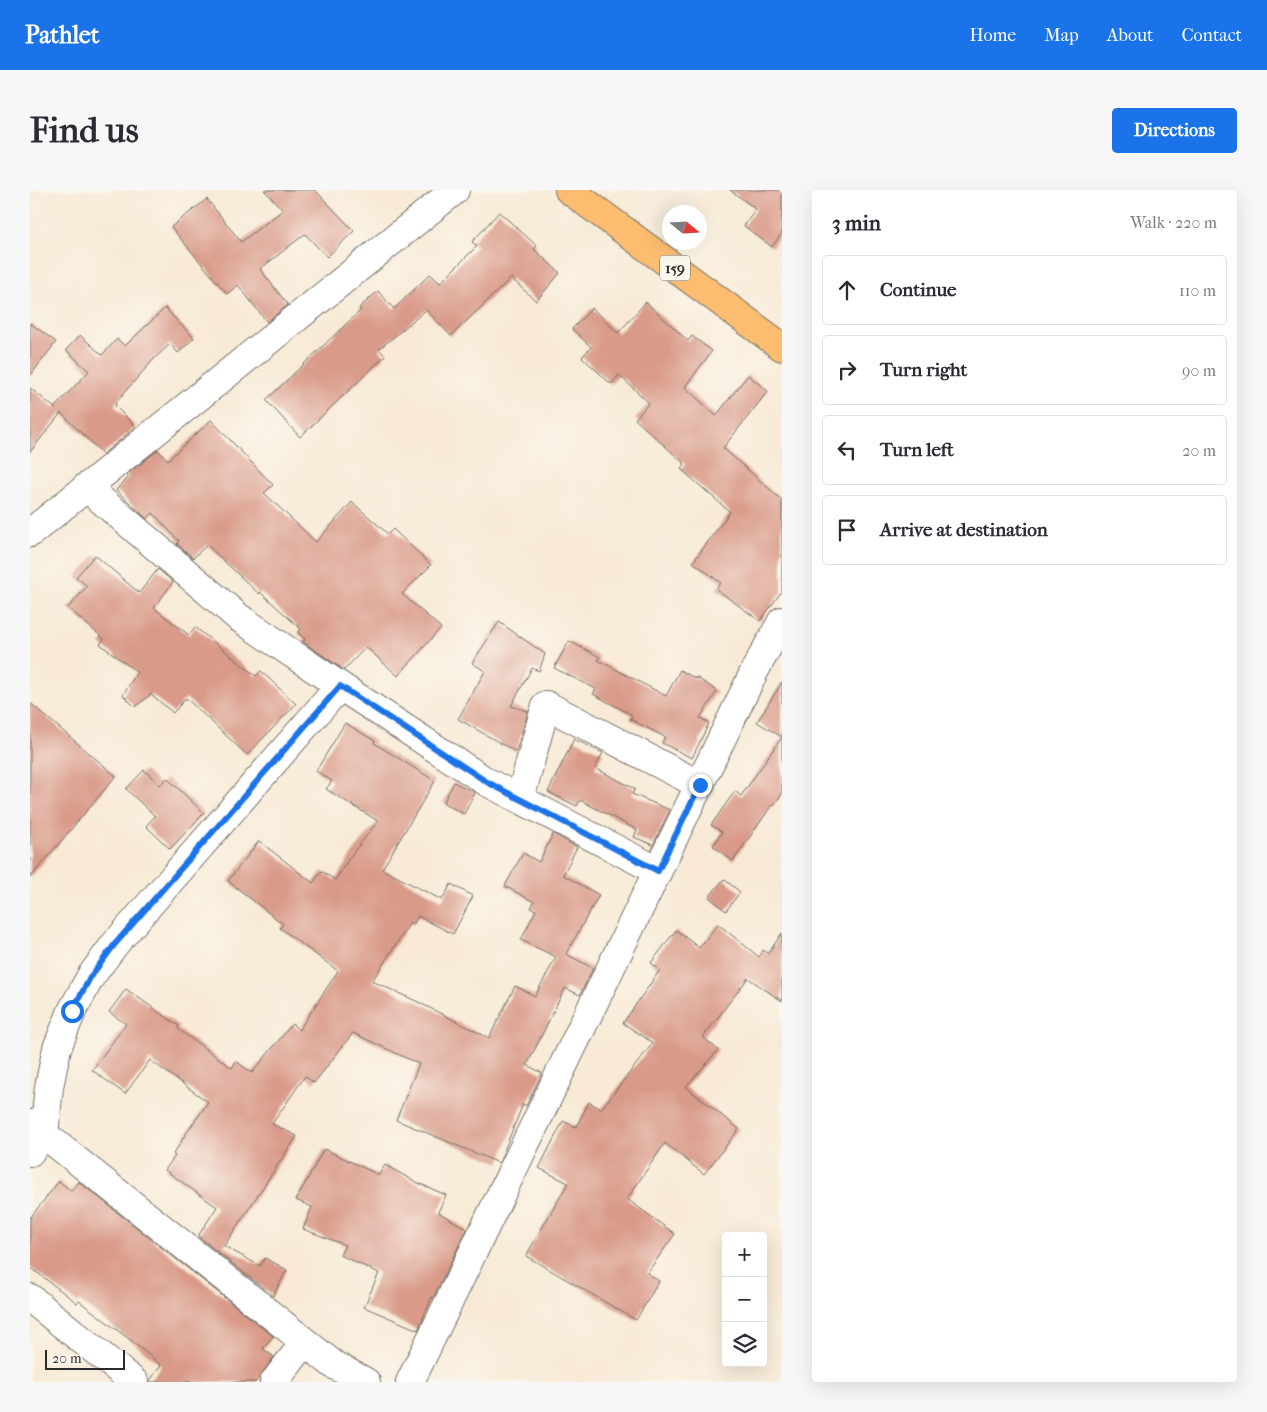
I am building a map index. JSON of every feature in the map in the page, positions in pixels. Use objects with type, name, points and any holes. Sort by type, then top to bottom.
[{"type":"highway","name":"159","points":[[569,190],[782,347]]},
{"type":"street","points":[[30,532],[455,190]]},
{"type":"street","points":[[86,487],[238,617],[340,686],[487,782],[658,871]]},
{"type":"street","points":[[410,1382],[756,670],[782,621]]},
{"type":"street","points":[[340,686],[115,944],[91,976],[72,1011],[57,1048],[49,1087],[35,1137],[334,1365],[366,1382]]},
{"type":"street","points":[[517,797],[524,784],[546,705],[700,785]]},
{"type":"street","points":[[30,1298],[134,1382]]},
{"type":"street","points":[[274,1382],[305,1342]]},
{"type":"building","points":[[264,190],[315,190],[354,231],[327,257],[305,234],[260,269],[288,305],[267,322],[238,285],[227,294],[171,227],[207,199],[241,242],[283,210]]},
{"type":"building","points":[[730,190],[782,190],[782,233],[772,247],[744,226],[756,209]]},
{"type":"building","points":[[499,212],[537,246],[534,249],[560,273],[536,301],[511,278],[451,336],[426,310],[379,349],[385,356],[300,437],[266,400],[361,310],[359,308],[378,291],[394,309],[430,274],[440,283],[477,246],[472,242]]},
{"type":"building","points":[[646,302],[688,341],[692,336],[712,351],[685,387],[716,416],[748,375],[768,391],[723,448],[782,500],[782,591],[760,621],[716,589],[721,583],[693,562],[730,512],[681,469],[685,464],[635,419],[649,403],[619,375],[611,384],[582,357],[591,347],[572,329],[592,308],[618,333]]},
{"type":"building","points":[[165,308],[194,338],[178,353],[170,344],[115,403],[115,406],[136,427],[103,454],[61,413],[30,452],[30,388],[54,408],[89,371],[66,350],[80,335],[102,355],[117,339],[125,346]]},
{"type":"building","points":[[30,323],[56,342],[30,376]]},
{"type":"building","points":[[211,420],[273,485],[264,493],[316,542],[352,502],[388,534],[393,529],[431,565],[402,594],[441,628],[398,676],[366,647],[344,670],[303,642],[305,639],[298,633],[301,629],[260,592],[259,594],[207,545],[193,558],[177,544],[179,541],[153,513],[147,519],[116,490],[129,477],[126,475],[158,450],[168,460]]},
{"type":"building","points":[[95,555],[139,593],[158,569],[173,582],[154,608],[189,635],[195,627],[256,676],[261,671],[296,704],[247,755],[186,698],[173,713],[151,694],[135,707],[123,695],[137,672],[100,644],[104,639],[68,608],[87,586],[76,577]]},
{"type":"building","points":[[499,622],[545,654],[539,671],[532,668],[511,706],[528,711],[516,752],[458,719],[485,671],[472,663]]},
{"type":"building","points":[[569,641],[600,657],[598,660],[666,696],[680,670],[696,679],[696,677],[717,691],[700,718],[709,723],[692,758],[662,743],[665,737],[630,719],[632,715],[593,694],[596,689],[554,668]]},
{"type":"building","points":[[782,682],[782,737],[757,722]]},
{"type":"building","points":[[30,703],[116,776],[30,878]]},
{"type":"building","points":[[345,723],[435,781],[382,869],[442,900],[451,884],[473,896],[453,934],[418,916],[413,925],[410,923],[372,981],[489,1038],[515,986],[535,996],[556,957],[521,940],[536,910],[531,908],[534,902],[505,886],[523,853],[539,862],[553,834],[577,847],[563,875],[599,895],[566,954],[593,968],[580,995],[565,988],[527,1065],[542,1073],[526,1106],[523,1104],[499,1163],[396,1120],[419,1064],[353,1033],[314,1083],[305,1076],[272,1124],[297,1136],[224,1246],[260,1266],[265,1258],[287,1270],[273,1296],[198,1236],[217,1207],[165,1170],[175,1156],[173,1154],[181,1141],[208,1102],[150,1060],[125,1094],[92,1070],[126,1024],[109,1012],[126,989],[179,1026],[178,1029],[232,1068],[236,1061],[252,1073],[292,1024],[299,1030],[338,971],[280,928],[283,924],[228,881],[259,841],[313,883],[322,871],[335,880],[352,854],[378,821],[326,789],[332,781],[316,771]]},
{"type":"building","points":[[782,737],[782,794],[772,805],[733,861],[713,846],[722,832],[711,825],[735,791],[741,796]]},
{"type":"building","points":[[574,739],[603,753],[595,768],[635,789],[632,794],[670,810],[653,845],[634,837],[637,830],[580,800],[577,806],[548,792]]},
{"type":"building","points":[[144,770],[160,785],[167,778],[204,813],[170,849],[146,826],[155,816],[126,789]]},
{"type":"building","points":[[454,782],[475,793],[464,814],[443,803]]},
{"type":"building","points":[[724,879],[740,892],[726,911],[709,897]]},
{"type":"building","points":[[718,924],[759,957],[763,950],[768,954],[782,933],[782,1001],[748,978],[703,1037],[718,1050],[686,1087],[739,1129],[704,1174],[665,1143],[627,1199],[675,1234],[647,1273],[659,1281],[636,1320],[526,1256],[568,1183],[539,1168],[563,1121],[576,1127],[589,1102],[601,1109],[653,1043],[623,1023],[660,970],[651,963],[676,930],[699,948]]},
{"type":"building","points":[[324,1149],[379,1175],[385,1165],[416,1182],[446,1195],[438,1212],[467,1229],[432,1297],[418,1330],[364,1307],[379,1273],[340,1255],[345,1245],[303,1229],[312,1207],[296,1200]]},
{"type":"building","points":[[59,1181],[71,1191],[79,1182],[273,1336],[263,1349],[274,1357],[256,1382],[149,1382],[161,1365],[79,1301],[77,1303],[30,1267],[30,1218]]},
{"type":"route","points":[[72,1011],[91,976],[115,944],[340,686],[487,782],[658,871],[700,785]]}]
